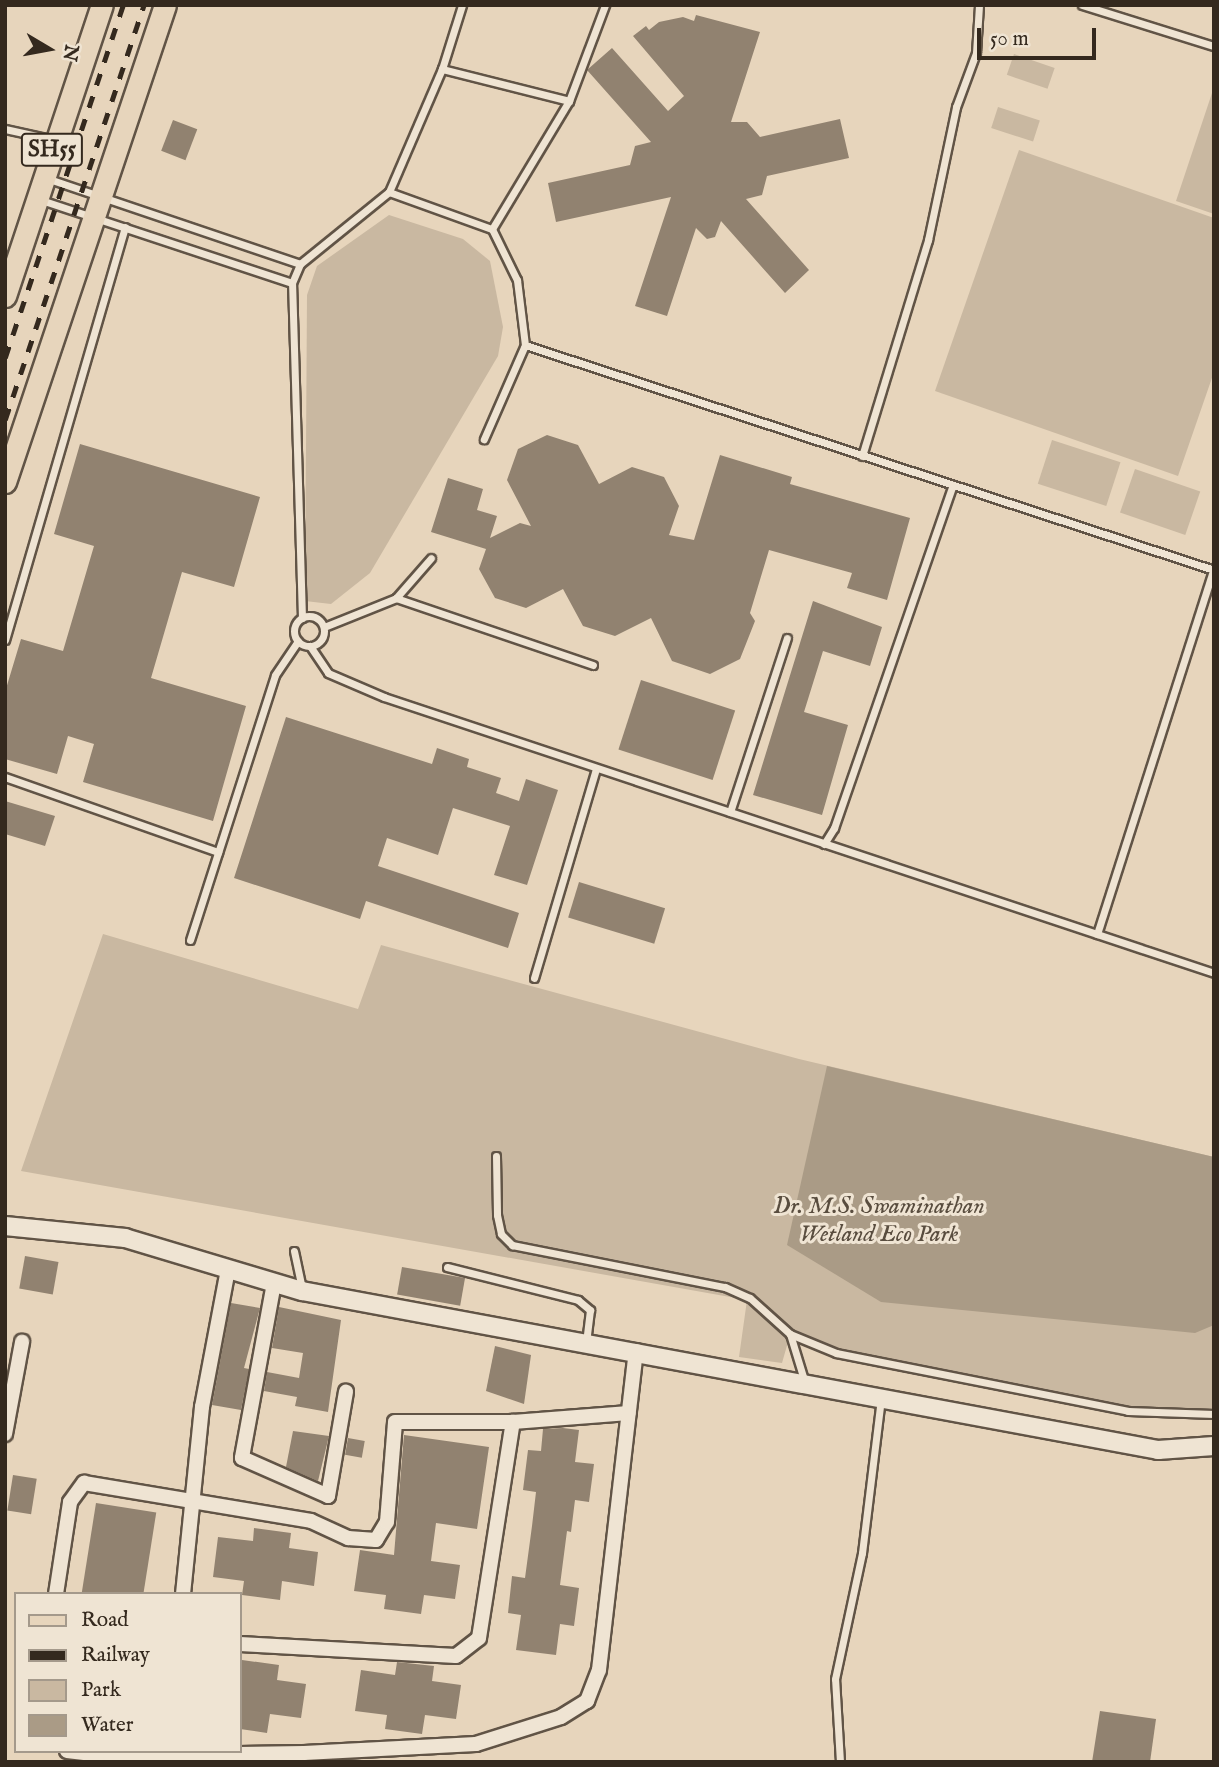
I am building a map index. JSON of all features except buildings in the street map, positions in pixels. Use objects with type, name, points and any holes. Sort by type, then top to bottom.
[{"type":"main road","name":"SH55","points":[[5,296],[55,139],[102,5]]},
{"type":"main road","name":"SH55","points":[[5,482],[165,5]]},
{"type":"street","points":[[5,1226],[125,1238],[302,1291],[1158,1450],[1214,1446]]},
{"type":"street","points":[[183,1592],[202,1407],[228,1269]]},
{"type":"street","points":[[274,1283],[242,1458],[328,1496],[346,1392]]},
{"type":"street","points":[[5,1434],[8,1404],[22,1342]]},
{"type":"street","points":[[84,1753],[110,1756],[304,1757],[476,1744],[561,1717],[587,1702],[599,1670],[636,1351]]},
{"type":"street","points":[[56,1592],[70,1502],[83,1483],[311,1521],[348,1538],[376,1540],[387,1522],[396,1422],[513,1422],[629,1413]]},
{"type":"street","points":[[242,1644],[456,1656],[479,1638],[513,1422]]},
{"type":"lane","points":[[298,641],[294,628],[302,618],[292,283],[300,264],[389,192],[442,69],[462,5]]},
{"type":"lane","points":[[492,229],[569,101],[605,5]]},
{"type":"lane","points":[[862,456],[928,240],[950,129],[976,53],[979,5]]},
{"type":"lane","points":[[1082,5],[1214,46]]},
{"type":"lane","points":[[442,69],[569,101]]},
{"type":"lane","points":[[5,129],[55,139]]},
{"type":"lane","points":[[44,178],[300,264]]},
{"type":"lane","points":[[389,192],[492,229],[517,280],[525,345],[484,439]]},
{"type":"lane","points":[[37,198],[292,283]]},
{"type":"lane","points":[[5,640],[125,228]]},
{"type":"lane","points":[[525,345],[1214,569],[1097,934]]},
{"type":"lane","points":[[824,844],[834,828],[953,485]]},
{"type":"lane","points":[[324,626],[396,598],[431,558]]},
{"type":"lane","points":[[396,598],[593,665]]},
{"type":"lane","points":[[302,618],[315,617],[324,626]]},
{"type":"lane","points":[[310,646],[322,640],[324,626]]},
{"type":"lane","points":[[730,813],[787,638]]},
{"type":"lane","points":[[298,641],[310,646],[328,673],[596,769],[1214,973]]},
{"type":"lane","points":[[190,940],[275,675],[298,641]]},
{"type":"lane","points":[[534,978],[596,769]]},
{"type":"lane","points":[[5,777],[218,852]]},
{"type":"lane","points":[[496,1156],[496,1215],[501,1234],[512,1245],[725,1286],[750,1298],[790,1334],[836,1353],[1128,1411],[1214,1414]]},
{"type":"lane","points":[[295,1251],[302,1291]]},
{"type":"lane","points":[[447,1267],[578,1300],[590,1310],[586,1342]]},
{"type":"lane","points":[[790,1334],[805,1383]]},
{"type":"lane","points":[[840,1762],[835,1678],[862,1553],[881,1397]]},
{"type":"green space","points":[[1014,54],[1055,68],[1047,89],[1007,75]]},
{"type":"green space","points":[[1214,87],[1214,214],[1176,201]]},
{"type":"green space","points":[[998,107],[1040,121],[1033,142],[991,128]]},
{"type":"green space","points":[[1019,150],[1214,218],[1214,372],[1178,476],[935,391]]},
{"type":"green space","points":[[389,215],[463,239],[490,261],[503,327],[498,356],[370,573],[331,604],[305,601],[307,295],[317,266]]},
{"type":"green space","points":[[1052,440],[1120,462],[1106,506],[1038,484]]},
{"type":"green space","points":[[1135,469],[1200,491],[1185,535],[1120,512]]},
{"type":"green space","name":"Dr. M.S. Swaminathan Wetland Eco Park","points":[[103,934],[358,1009],[381,945],[799,1059],[1214,1157],[1214,1414],[1128,1411],[836,1353],[790,1335],[782,1363],[739,1357],[747,1300],[21,1171]]},
{"type":"water","points":[[827,1066],[1214,1157],[1214,1325],[1195,1333],[881,1302],[787,1245]]},
{"type":"railway","points":[[5,358],[123,5]]},
{"type":"railway","points":[[5,420],[144,5]]}]
